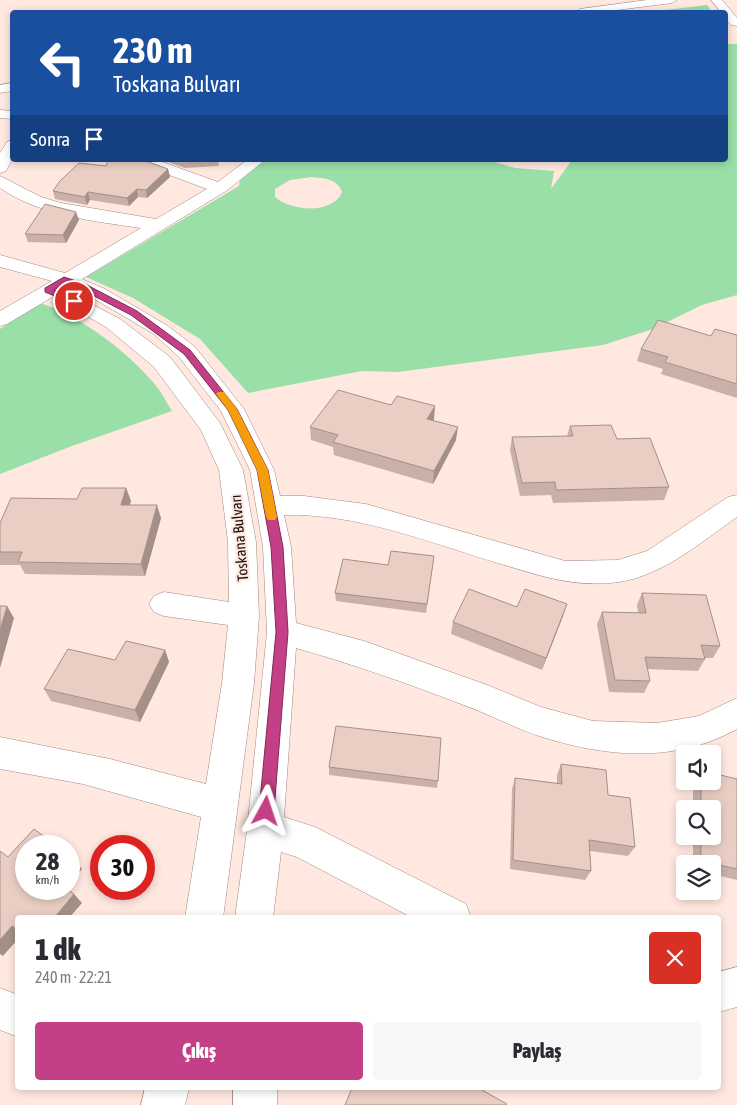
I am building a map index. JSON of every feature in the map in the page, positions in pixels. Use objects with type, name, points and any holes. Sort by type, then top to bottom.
[{"type":"street","points":[[595,10],[672,0]]},
{"type":"street","points":[[716,0],[724,10]]},
{"type":"street","points":[[728,15],[735,23]]},
{"type":"street","points":[[0,168],[10,148]]},
{"type":"street","points":[[148,162],[220,188]]},
{"type":"street","points":[[0,320],[57,284],[220,188],[254,162]]},
{"type":"street","points":[[0,181],[11,189],[45,203],[92,215],[159,225]]},
{"type":"street","name":"Toskana Bulvarı","points":[[0,261],[134,313],[187,352],[232,409],[262,470],[277,547],[282,632],[265,830],[254,915]]},
{"type":"street","name":"Toskana Bulvarı","points":[[0,276],[57,284],[83,306],[139,342],[162,362],[212,428],[232,470],[242,542],[244,616],[238,683],[218,805],[204,915]]},
{"type":"street","points":[[269,506],[304,504],[366,514],[565,572],[619,571],[657,558],[737,504]]},
{"type":"street","points":[[164,604],[244,616]]},
{"type":"street","points":[[282,632],[364,654],[476,695],[538,721],[593,736],[657,738],[704,730],[737,712]]},
{"type":"street","points":[[0,753],[51,760],[218,805]]},
{"type":"street","points":[[265,830],[302,840],[371,874],[446,915]]},
{"type":"street","points":[[721,991],[737,987]]},
{"type":"street","points":[[0,1009],[15,1015]]},
{"type":"street","points":[[163,1105],[167,1090]]},
{"type":"street","points":[[255,1090],[255,1105]]},
{"type":"green space","points":[[707,5],[711,10],[664,10]]},
{"type":"green space","points":[[728,44],[737,44],[737,295],[702,305],[653,329],[603,345],[398,372],[362,371],[248,393],[200,339],[133,298],[86,277],[239,186],[241,174],[255,162],[495,162],[515,168],[554,171],[551,189],[571,162],[728,162]],"holes":[[[312,177],[325,179],[337,184],[342,192],[330,204],[321,207],[300,208],[282,202],[275,197],[275,189],[290,180]]]},
{"type":"green space","points":[[43,304],[88,326],[130,358],[161,392],[172,411],[72,446],[0,474],[0,329],[34,305]]},
{"type":"building","points":[[107,162],[149,162],[168,169],[146,190],[137,189],[127,198],[88,192],[85,197],[53,191],[60,181],[79,163],[106,166]]},
{"type":"building","points":[[45,204],[76,212],[63,235],[25,234]]},
{"type":"building","points":[[658,320],[711,336],[715,329],[737,335],[737,384],[665,362],[668,357],[641,349]]},
{"type":"building","points":[[338,390],[391,405],[397,396],[435,406],[427,419],[458,427],[434,471],[333,442],[338,435],[310,427]]},
{"type":"building","points":[[611,425],[617,439],[650,438],[669,487],[556,490],[555,482],[522,483],[512,437],[573,436],[570,426]]},
{"type":"building","points":[[82,488],[126,488],[121,505],[157,505],[141,564],[18,562],[22,552],[0,552],[0,523],[11,498],[77,499]]},
{"type":"building","points":[[391,551],[434,556],[427,604],[335,593],[343,559],[388,565]]},
{"type":"building","points":[[469,589],[517,607],[525,589],[567,604],[546,658],[453,622]]},
{"type":"building","points":[[642,593],[706,595],[720,646],[701,645],[705,659],[645,657],[650,681],[615,680],[602,612],[646,613]]},
{"type":"building","points":[[0,606],[7,606],[0,630]]},
{"type":"building","points":[[126,641],[165,650],[135,710],[44,689],[68,649],[115,660]]},
{"type":"building","points":[[336,726],[441,738],[438,781],[329,767]]},
{"type":"building","points":[[561,764],[606,770],[608,795],[630,798],[635,847],[589,840],[591,871],[513,860],[515,778],[562,784]]},
{"type":"building","points":[[721,775],[737,779],[737,869],[721,865],[721,855],[701,855],[701,845],[721,845],[721,800],[701,800],[701,790],[721,790]]},
{"type":"building","points":[[34,829],[42,835],[28,835]]},
{"type":"building","points":[[15,849],[15,900],[69,900],[56,915],[15,915],[15,928],[12,926],[0,940],[0,851],[8,857]]},
{"type":"building","points":[[351,1090],[482,1090],[507,1104],[506,1105],[345,1105]]},
{"type":"slow traffic","points":[[221,394],[232,409],[262,470],[271,517]]},
{"type":"route","points":[[74,301],[48,290],[67,279],[98,293],[134,313],[161,330],[187,352],[232,409],[262,470],[277,547],[282,632],[276,679],[266,811]]}]
